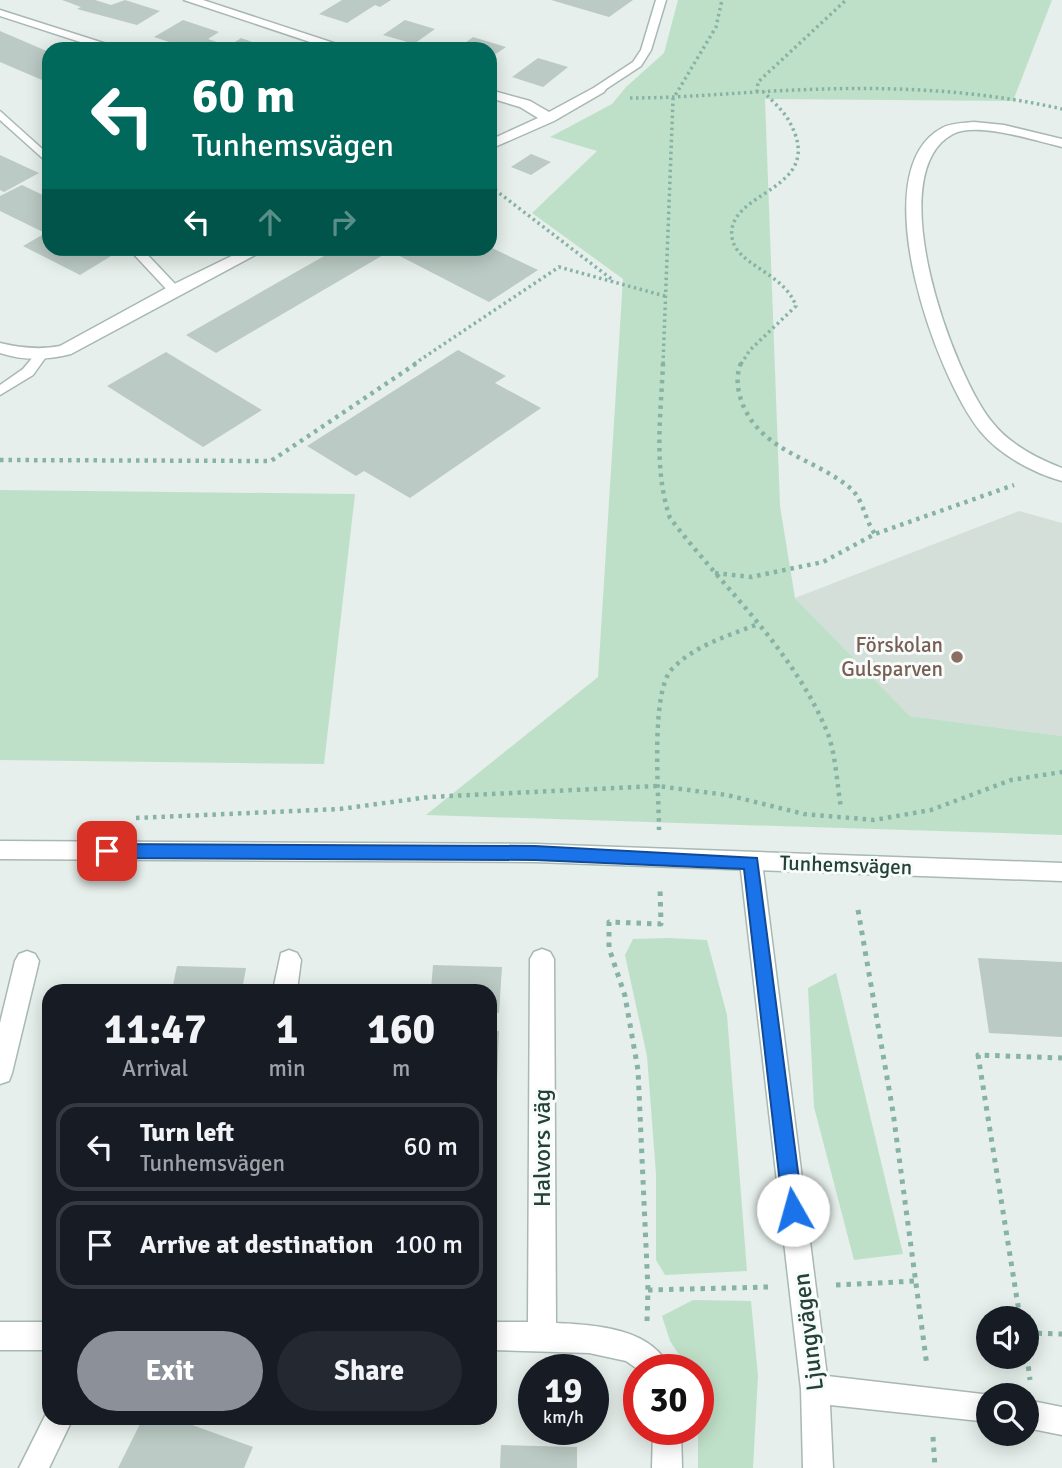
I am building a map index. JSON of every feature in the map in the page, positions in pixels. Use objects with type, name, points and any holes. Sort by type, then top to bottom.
[{"type":"street","points":[[190,0],[323,42]]},
{"type":"street","points":[[497,142],[549,118],[599,89]]},
{"type":"street","points":[[497,96],[525,104],[549,118]]},
{"type":"street","points":[[1062,144],[1009,130],[948,130],[927,143],[918,164],[912,193],[913,225],[921,272],[934,319],[957,379],[985,426],[1024,461],[1062,475]]},
{"type":"street","points":[[0,348],[16,353],[42,354],[65,350],[174,290],[244,256]]},
{"type":"street","name":"Tunhemsvägen","points":[[0,850],[535,853],[1062,872]]},
{"type":"street","name":"Ljungvägen","points":[[751,862],[815,1389],[818,1468]]},
{"type":"street","name":"Halvors väg","points":[[542,959],[542,1336]]},
{"type":"street","points":[[286,984],[289,960]]},
{"type":"street","points":[[0,1073],[27,961]]},
{"type":"street","points":[[0,1336],[42,1336]]},
{"type":"street","points":[[497,1336],[542,1336],[606,1343],[631,1354]]},
{"type":"street","points":[[815,1389],[976,1406]]},
{"type":"street","points":[[1039,1416],[1062,1421]]},
{"type":"street","points":[[34,1468],[56,1425]]},
{"type":"street","points":[[667,1445],[667,1468]]},
{"type":"lane","points":[[599,89],[638,64],[646,50],[661,0]]},
{"type":"lane","points":[[1,14],[90,42]]},
{"type":"lane","points":[[0,114],[42,154]]},
{"type":"lane","points":[[142,256],[174,290]]},
{"type":"lane","points":[[0,391],[28,372],[42,354]]},
{"type":"path","points":[[722,0],[722,13],[717,27],[679,82],[673,99],[659,453],[661,492],[670,518],[781,651],[808,691],[829,737],[841,808]]},
{"type":"path","points":[[757,92],[758,82],[846,0]]},
{"type":"path","points":[[599,89],[625,98],[673,99],[841,89],[967,93],[1027,100],[1062,109]]},
{"type":"path","points":[[764,92],[788,120],[796,137],[798,148],[795,162],[789,175],[778,186],[743,211],[733,224],[731,234],[733,245],[742,256],[788,286],[795,296],[796,306],[789,317],[747,353],[738,369],[740,398],[751,421],[768,441],[854,492],[864,507],[869,528],[875,534]]},
{"type":"path","points":[[497,191],[618,283]]},
{"type":"path","points":[[0,460],[271,461],[559,267],[665,296]]},
{"type":"path","points":[[714,573],[751,577],[823,562],[875,534],[1006,486],[1017,485]]},
{"type":"path","points":[[650,1354],[638,1070],[625,996],[609,948],[609,922],[661,924],[657,786],[662,692],[670,671],[698,648],[758,624]]},
{"type":"path","points":[[132,818],[340,809],[429,797],[657,786],[727,795],[804,814],[874,820],[931,810],[1012,780],[1062,772]]},
{"type":"path","points":[[858,910],[893,1112],[931,1400],[935,1468]]},
{"type":"path","points":[[1018,1306],[978,1055],[1062,1058]]},
{"type":"path","points":[[1039,1333],[1062,1334]]},
{"type":"shaded area","name":"Förskolan Gulsparven","points":[[1019,511],[1062,523],[1062,736],[910,716],[795,598]]},
{"type":"green space","points":[[678,0],[1052,0],[1013,101],[765,99],[780,506],[795,598],[910,716],[1062,736],[1062,835],[426,815],[598,677],[623,279],[532,213],[597,151],[550,137],[612,104],[626,87],[664,53]]},
{"type":"green space","points":[[0,490],[355,494],[324,764],[0,760]]},
{"type":"green space","points":[[633,939],[707,940],[727,1015],[747,1271],[665,1275],[656,1260],[656,1174],[647,1056],[625,955]]},
{"type":"green space","points":[[836,973],[903,1254],[854,1260],[814,1107],[808,988]]},
{"type":"green space","points":[[693,1300],[751,1301],[758,1376],[753,1468],[698,1468],[698,1445],[714,1445],[714,1354],[679,1354],[670,1341],[662,1316]]},
{"type":"building","points":[[62,0],[95,0],[111,5],[125,0],[160,11],[137,25],[77,9],[81,7]]},
{"type":"building","points":[[342,0],[391,0],[380,7],[375,5],[347,23],[319,14]]},
{"type":"building","points":[[551,0],[633,0],[609,17]]},
{"type":"building","points":[[183,20],[219,32],[208,39],[217,42],[169,42],[154,37]]},
{"type":"building","points":[[405,20],[435,29],[417,42],[383,35]]},
{"type":"building","points":[[0,31],[42,49],[42,80],[0,62]]},
{"type":"building","points":[[473,37],[490,42],[466,42]]},
{"type":"building","points":[[241,38],[252,42],[235,42]]},
{"type":"building","points":[[497,44],[506,47],[497,53]]},
{"type":"building","points":[[538,58],[568,67],[543,87],[512,77]]},
{"type":"building","points":[[531,154],[551,162],[531,175],[511,167]]},
{"type":"building","points":[[0,155],[39,173],[4,192],[0,190]]},
{"type":"building","points":[[22,185],[42,195],[42,232],[0,211],[0,196]]},
{"type":"building","points":[[42,235],[42,256],[23,246]]},
{"type":"building","points":[[497,250],[538,270],[489,302],[400,256],[497,256]]},
{"type":"building","points":[[43,256],[111,256],[80,275]]},
{"type":"building","points":[[324,256],[381,256],[216,353],[186,335]]},
{"type":"building","points":[[458,350],[506,376],[495,383],[541,408],[410,498],[364,471],[356,476],[307,446]]},
{"type":"building","points":[[166,352],[262,410],[203,447],[107,386]]},
{"type":"building","points":[[978,958],[1062,962],[1062,1037],[989,1033]]},
{"type":"building","points":[[433,965],[502,967],[499,1013],[497,984],[431,984]]},
{"type":"building","points":[[177,966],[246,968],[243,984],[173,984]]},
{"type":"building","points":[[497,1031],[499,1031],[497,1080]]},
{"type":"building","points":[[140,1425],[192,1425],[253,1447],[244,1468],[118,1468]]},
{"type":"building","points":[[501,1445],[577,1447],[577,1468],[500,1468]]},
{"type":"place","name":"Förskolan Gulsparven","points":[[957,657]]},
{"type":"route","points":[[107,851],[535,853],[751,862],[793,1210]]}]
